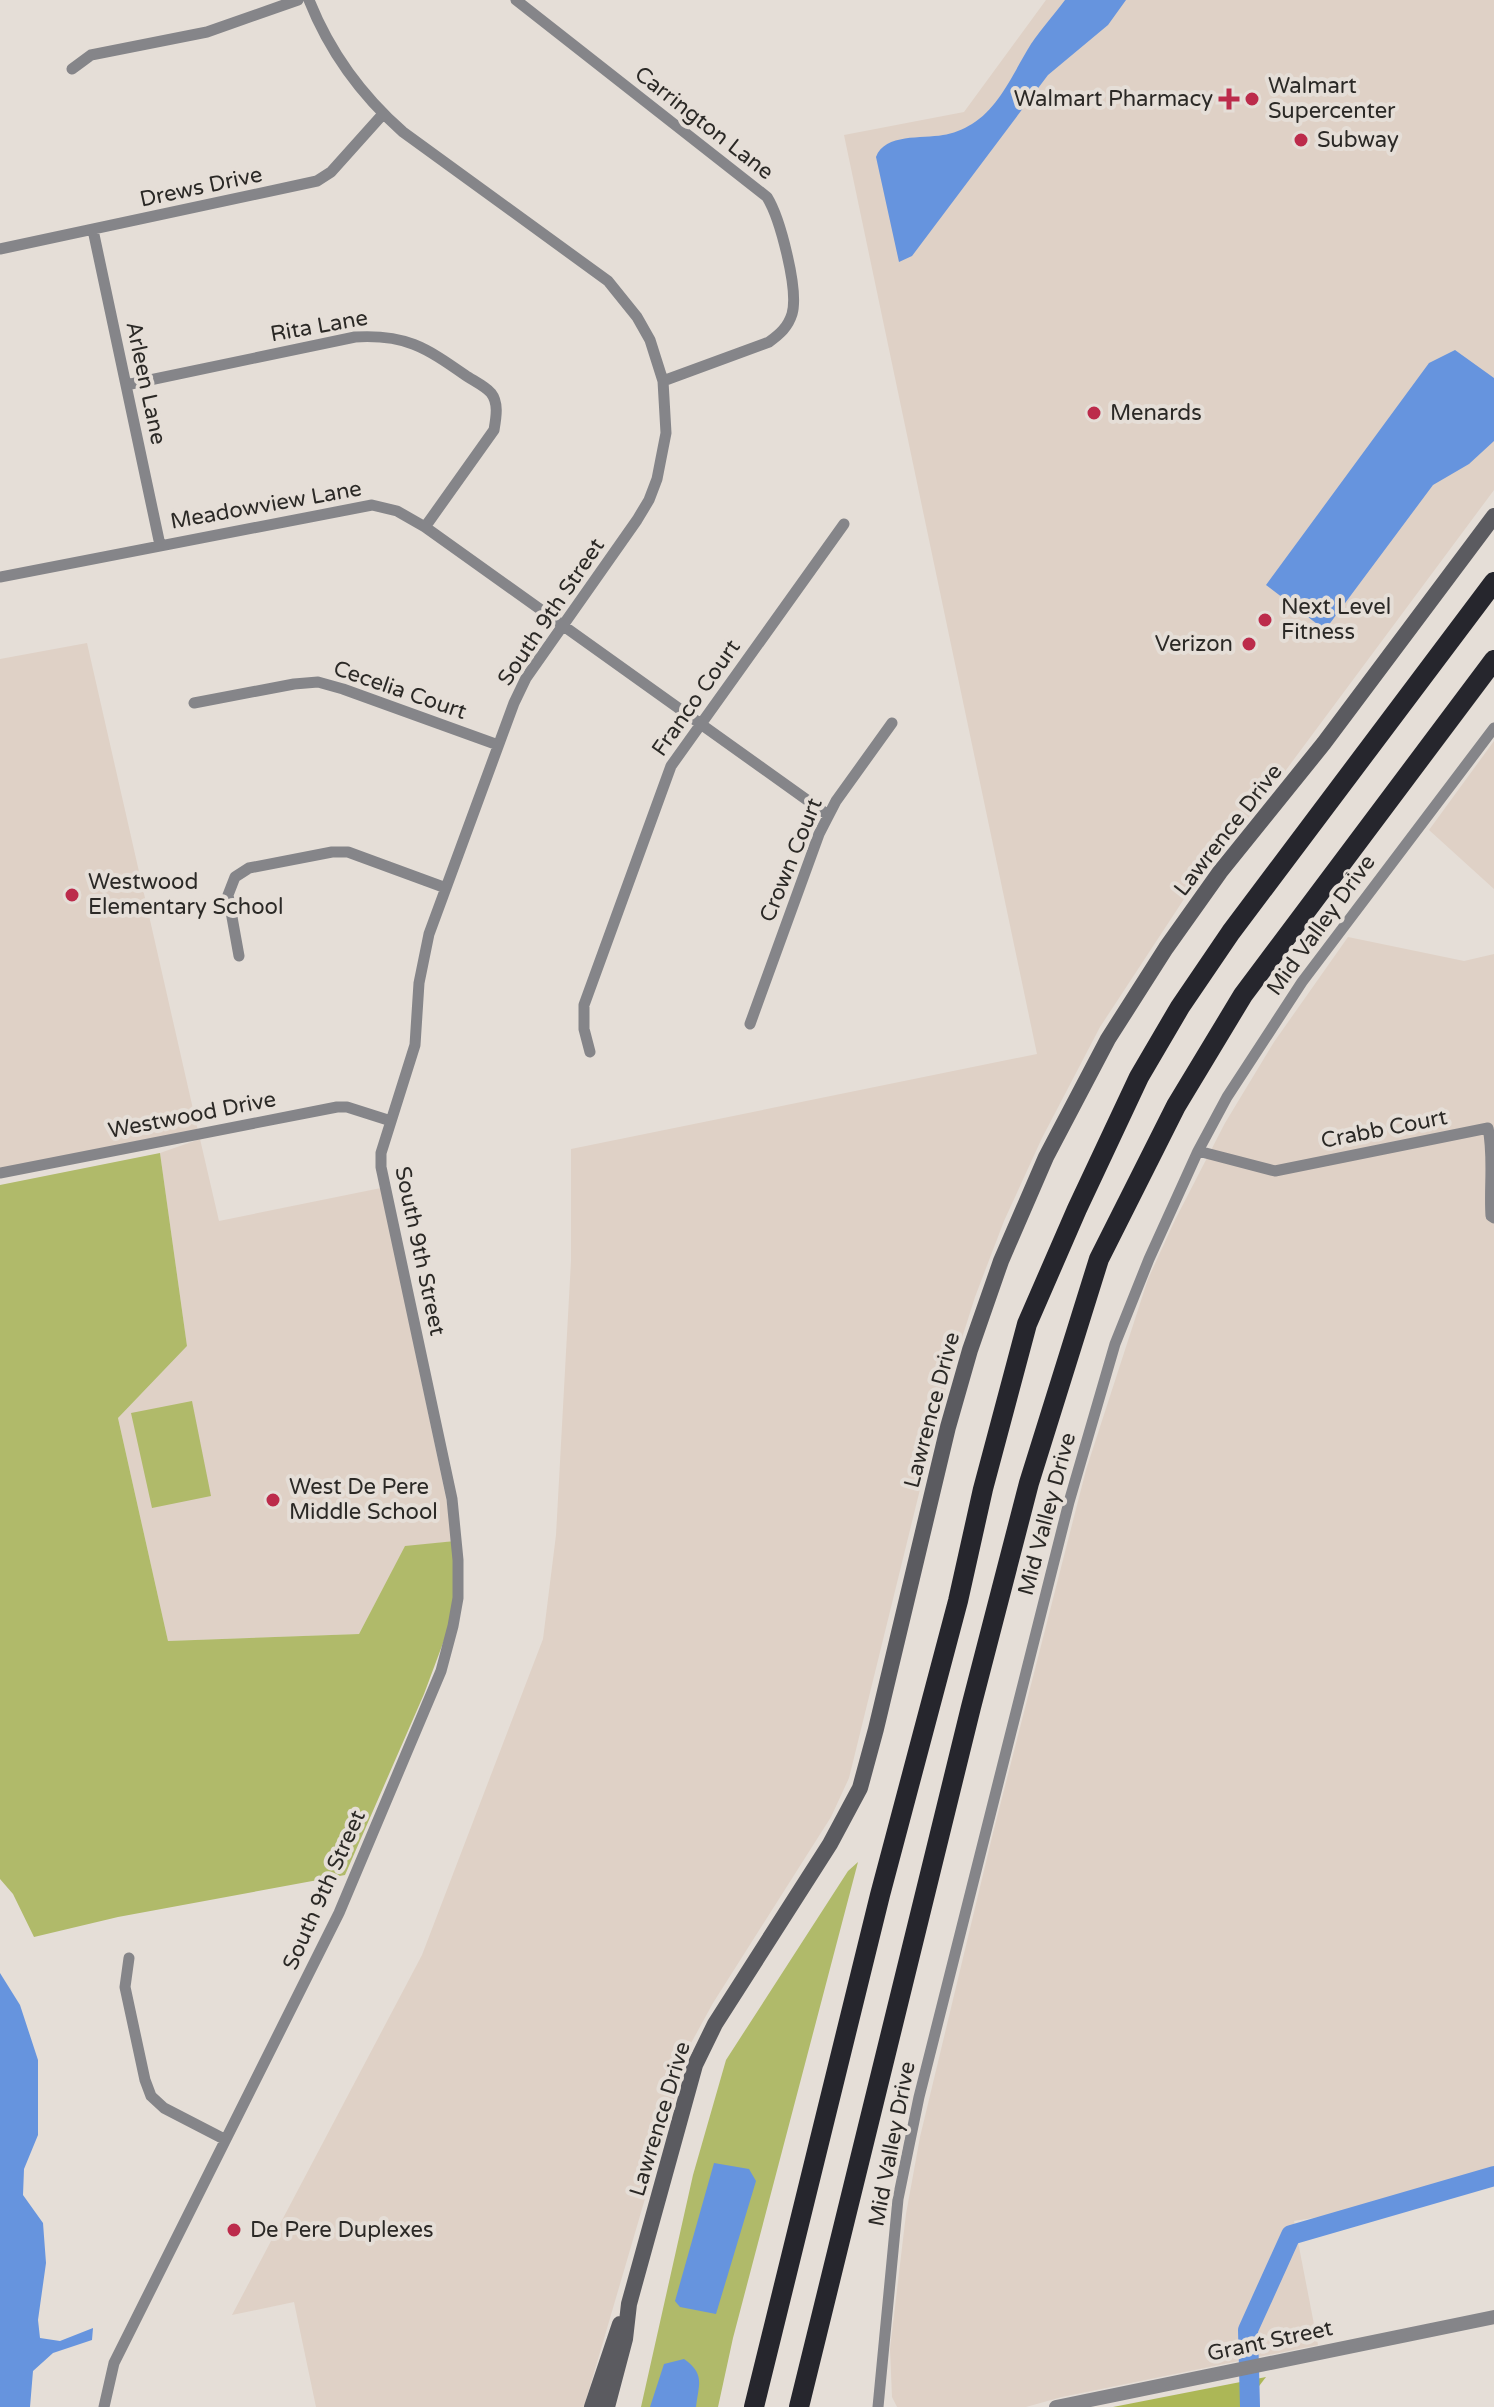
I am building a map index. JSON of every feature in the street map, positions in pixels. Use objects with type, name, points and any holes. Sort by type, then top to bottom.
[{"type":"highway","points":[[754,2407],[880,1895],[955,1615],[983,1489],[1027,1324],[1139,1077],[1180,1007],[1231,932],[1494,582]]},
{"type":"highway","points":[[799,2407],[1029,1483],[1099,1259],[1176,1106],[1243,995],[1494,660]]},
{"type":"main road","name":"Lawrence Drive","points":[[607,2407],[625,2339],[629,2304],[695,2065],[715,2024],[830,1844],[860,1788],[948,1427],[970,1350],[1001,1261],[1046,1157],[1108,1039],[1166,948],[1220,872],[1324,743],[1494,516]]},
{"type":"main road","points":[[592,2407],[615,2335],[629,2304]]},
{"type":"street","points":[[72,69],[91,55],[207,32],[298,0]]},
{"type":"street","name":"South 9th Street","points":[[104,2407],[114,2363],[339,1913],[441,1671],[457,1605],[458,1541],[452,1499],[381,1167],[381,1153],[415,1045],[423,959],[514,703],[526,678],[637,520],[653,490],[666,433],[663,381],[650,340],[637,317],[608,281],[403,132],[383,114],[345,70],[309,0]]},
{"type":"street","name":"Carrington Lane","points":[[516,0],[767,197],[777,212],[796,298],[792,317],[783,332],[769,342],[663,381]]},
{"type":"street","name":"Drews Drive","points":[[0,249],[317,181],[331,172],[383,114]]},
{"type":"street","name":"Arleen Lane","points":[[93,230],[160,545]]},
{"type":"street","name":"Rita Lane","points":[[126,385],[355,337],[381,335],[402,338],[419,345],[491,393],[497,412],[494,430],[425,527]]},
{"type":"street","name":"Meadowview Lane","points":[[0,577],[372,505],[397,511],[425,527],[828,815]]},
{"type":"street","name":"Franco Court","points":[[590,1052],[584,1029],[584,1005],[671,766],[844,524]]},
{"type":"street","name":"Cecelia Court","points":[[194,703],[318,682],[498,745]]},
{"type":"street","name":"Crown Court","points":[[750,1024],[819,834],[836,801],[892,723]]},
{"type":"street","name":"Mid Valley Drive","points":[[878,2407],[887,2292],[902,2179],[919,2097],[1069,1502],[1115,1344],[1149,1259],[1198,1151],[1227,1097],[1302,982],[1494,728]]},
{"type":"street","points":[[239,956],[228,895],[235,877],[249,868],[332,852],[348,852],[446,888]]},
{"type":"street","name":"Westwood Drive","points":[[0,1173],[337,1107],[347,1107],[391,1121]]},
{"type":"street","name":"Crabb Court","points":[[1198,1151],[1275,1171],[1488,1128],[1493,1150],[1490,1199],[1491,1216],[1494,1218]]},
{"type":"street","points":[[129,1958],[125,1987],[151,2096],[164,2108],[224,2139]]},
{"type":"street","name":"Grant Street","points":[[1056,2407],[1494,2317]]},
{"type":"shaded area","points":[[1046,0],[1494,0],[1494,490],[1283,774],[1184,899],[1100,1027],[1042,1138],[1004,1221],[975,1297],[941,1404],[849,1778],[831,1817],[713,2003],[690,2045],[584,2407],[316,2407],[294,2302],[232,2315],[422,1955],[543,1639],[556,1535],[571,1261],[571,1149],[1037,1054],[844,135],[964,112]]},
{"type":"shaded area","name":"Westwood Elementary School","points":[[87,643],[198,1131],[0,1170],[0,659]]},
{"type":"shaded area","points":[[1494,741],[1494,889],[1429,830]]},
{"type":"shaded area","points":[[1348,937],[1464,961],[1494,954],[1494,2170],[1338,2214],[1294,2221],[1318,2345],[1026,2407],[897,2407],[892,2397],[890,2349],[906,2214],[920,2137],[993,1833],[1086,1470],[1148,1279],[1175,1220],[1225,1123],[1274,1042]]},
{"type":"shaded area","points":[[200,1139],[219,1221],[381,1188],[455,1541],[405,1547],[359,1634],[168,1641],[118,1418],[187,1346],[160,1153]]},
{"type":"green space","points":[[160,1153],[187,1346],[118,1418],[168,1641],[359,1634],[405,1546],[455,1541],[454,1596],[449,1627],[424,1694],[345,1875],[118,1917],[34,1937],[13,1894],[0,1879],[0,1185]]},
{"type":"green space","points":[[192,1401],[211,1496],[152,1508],[131,1413]]},
{"type":"green space","points":[[858,1862],[733,2338],[718,2407],[641,2407],[693,2175],[726,2060],[848,1871]]},
{"type":"green space","points":[[1266,2377],[1243,2407],[1113,2407]]},
{"type":"water","points":[[1065,0],[1126,0],[1108,25],[1048,75],[912,256],[899,262],[876,157],[881,149],[905,138],[954,132],[982,117]]},
{"type":"water","points":[[1455,350],[1494,378],[1494,441],[1469,464],[1433,485],[1325,630],[1266,585],[1429,363]]},
{"type":"water","points":[[0,1973],[20,2005],[38,2060],[38,2135],[24,2169],[23,2195],[43,2223],[46,2263],[38,2320],[40,2338],[60,2341],[93,2328],[92,2340],[53,2353],[33,2371],[30,2407],[0,2407]]},
{"type":"water","points":[[714,2163],[749,2169],[756,2181],[716,2314],[680,2307],[675,2301]]},
{"type":"water","points":[[684,2359],[698,2374],[696,2407],[650,2407],[664,2364]]},
{"type":"waterway","points":[[1250,2407],[1248,2330],[1291,2235],[1494,2176]]},
{"type":"place","name":"Walmart Pharmacy","points":[[1229,99]]},
{"type":"place","name":"Walmart Supercenter","points":[[1252,99]]},
{"type":"place","name":"Subway","points":[[1301,140]]},
{"type":"place","name":"Menards","points":[[1094,413]]},
{"type":"place","name":"Next Level Fitness","points":[[1265,620]]},
{"type":"place","name":"Verizon","points":[[1249,644]]},
{"type":"place","name":"Westwood Elementary School","points":[[72,895]]},
{"type":"place","name":"West De Pere Middle School","points":[[273,1500]]},
{"type":"place","name":"De Pere Duplexes","points":[[234,2230]]}]
